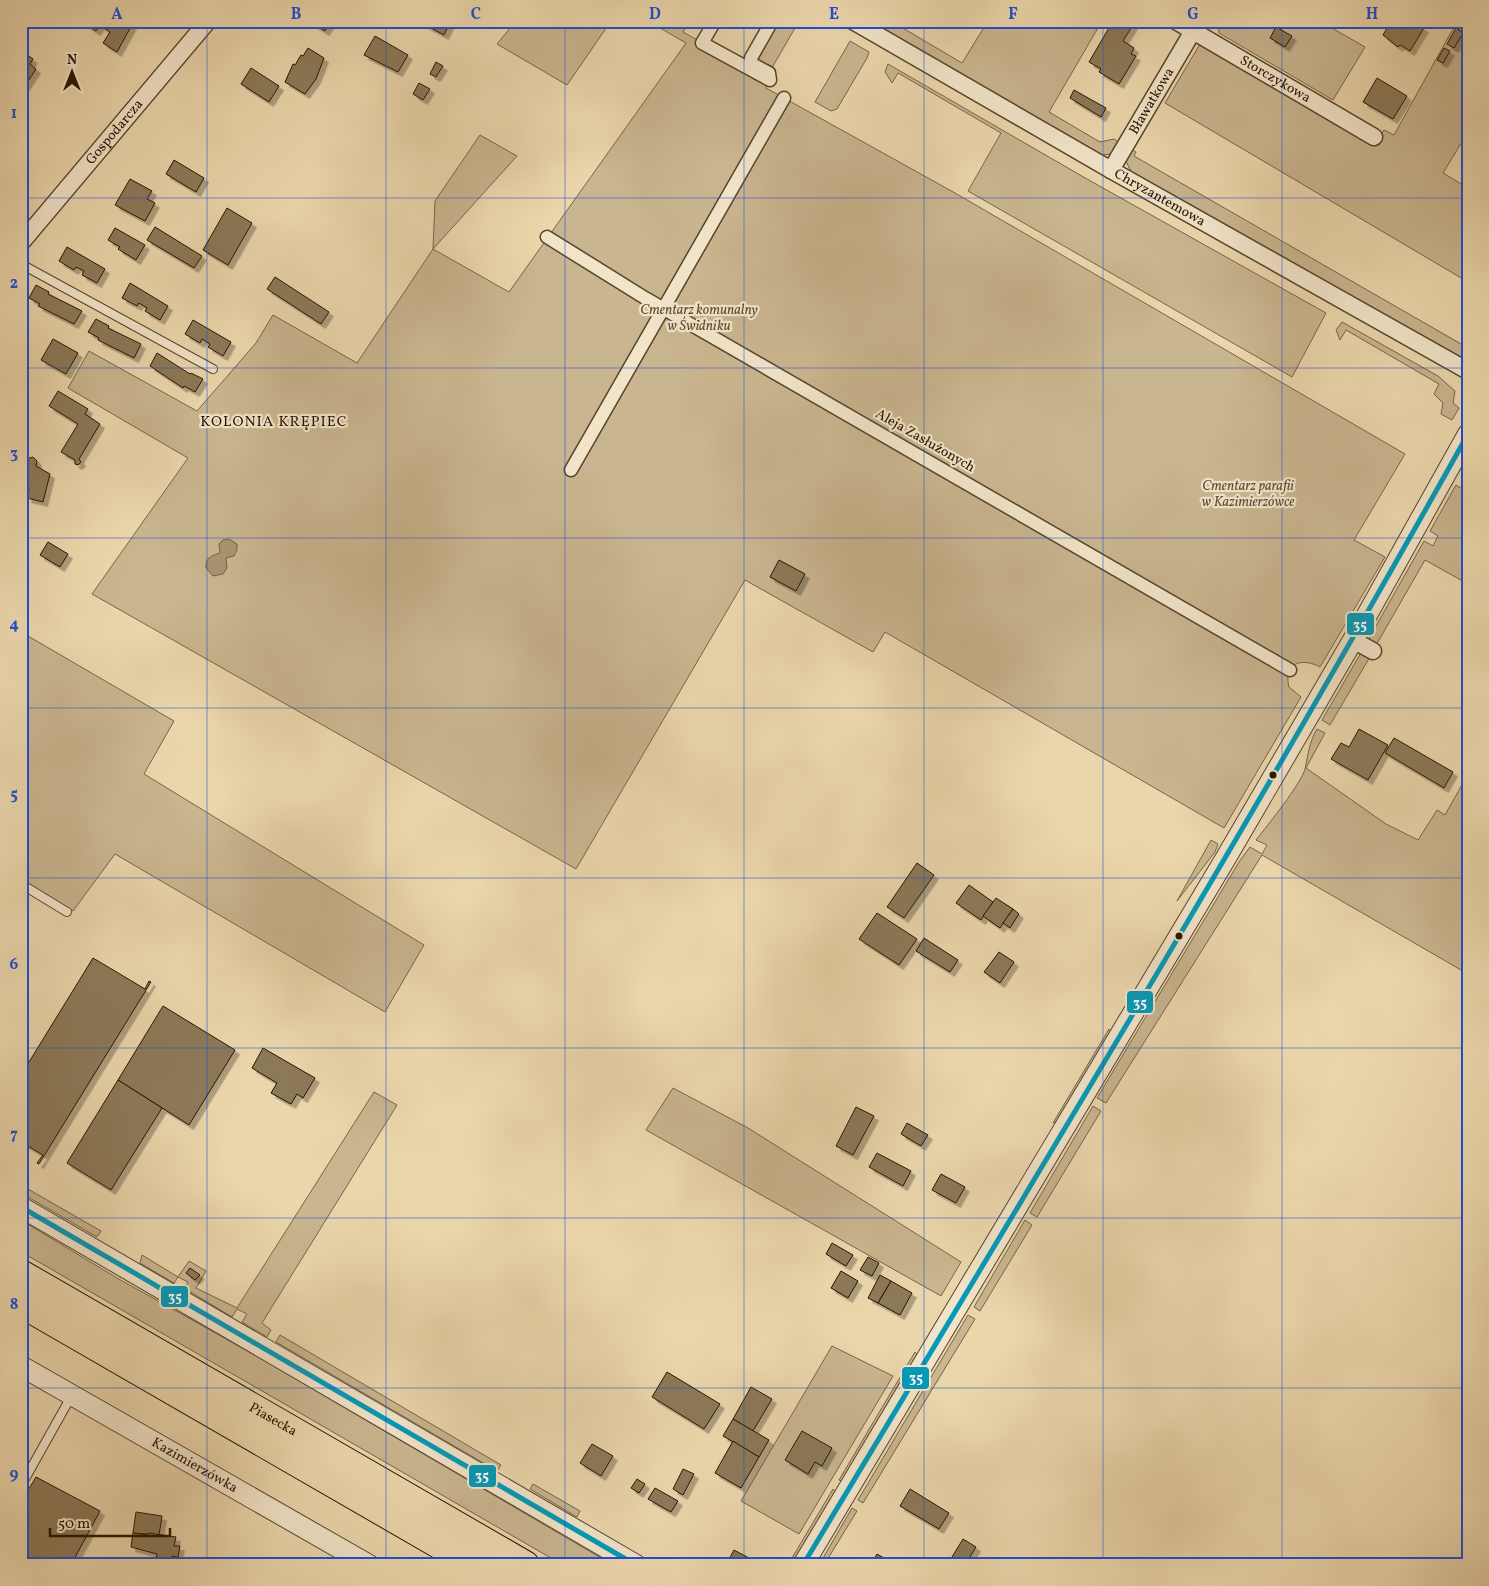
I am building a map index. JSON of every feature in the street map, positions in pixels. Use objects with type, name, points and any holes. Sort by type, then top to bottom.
[{"type":"highway","name":"Piasecka","points":[[21,1274],[524,1565]]},
{"type":"highway","name":"Piasecka","points":[[21,1303],[475,1565]]},
{"type":"street","name":"Gospodarcza","points":[[21,243],[208,21]]},
{"type":"street","points":[[715,21],[702,42],[770,80],[769,73],[752,64],[751,58],[772,21]]},
{"type":"street","name":"Chryzantemowa","points":[[853,21],[1111,170],[1468,371]]},
{"type":"street","name":"Storczykowa","points":[[1176,21],[1199,29],[1374,137]]},
{"type":"street","name":"Bławatkowa","points":[[1111,170],[1199,29]]},
{"type":"street","points":[[571,470],[784,98]]},
{"type":"street","name":"Aleja Zasłużonych","points":[[546,237],[665,308],[1290,670]]},
{"type":"street","points":[[803,1565],[1228,856],[1353,640],[1468,434]]},
{"type":"street","points":[[1353,640],[1373,651]]},
{"type":"street","points":[[21,1207],[636,1565]]},
{"type":"street","name":"Kazimierzówka","points":[[21,1366],[369,1565]]},
{"type":"lane","points":[[21,264],[213,369]]},
{"type":"lane","points":[[21,884],[67,912]]},
{"type":"lane","points":[[21,1486],[72,1396]]},
{"type":"green space","points":[[516,21],[611,21],[567,85],[497,44]]},
{"type":"green space","points":[[648,21],[689,21],[683,32],[770,80],[766,88],[955,193],[1405,454],[1354,540],[1385,557],[1320,667],[1301,663],[1291,667],[1288,679],[1289,687],[1301,697],[1224,828],[885,632],[873,652],[745,580],[576,869],[92,594],[188,458],[68,388],[89,351],[197,411],[256,343],[273,315],[357,363],[433,249],[509,292],[686,43]]},
{"type":"green space","points":[[772,21],[799,21],[769,73],[752,64]]},
{"type":"green space","points":[[869,21],[891,21],[962,63],[988,21],[1102,21],[1049,112],[1100,142],[1114,139],[1120,143],[1112,154],[1102,155]]},
{"type":"green space","points":[[1218,21],[1320,21],[1365,47],[1333,100],[1219,33]]},
{"type":"green space","points":[[1454,27],[1468,34],[1468,132],[1443,173],[1468,188],[1468,282],[1165,103],[1200,44],[1375,145],[1384,130],[1394,135]]},
{"type":"green space","points":[[850,41],[869,52],[837,109],[831,111],[815,102]]},
{"type":"green space","points":[[888,64],[1087,179],[1326,313],[1292,377],[968,191],[1001,133],[898,73],[892,83],[885,72]]},
{"type":"green space","points":[[480,135],[517,156],[433,249],[435,201]]},
{"type":"green space","points":[[1131,149],[1136,152],[1134,156],[1468,348],[1468,361],[1132,174],[1126,161]]},
{"type":"green space","points":[[1342,322],[1438,376],[1455,391],[1453,403],[1459,408],[1452,420],[1441,414],[1443,403],[1434,394],[1439,384],[1346,330],[1340,340],[1336,330]]},
{"type":"green space","points":[[1468,484],[1468,584],[1425,560],[1375,647],[1367,642],[1424,541],[1433,546],[1438,536],[1430,531],[1456,485],[1464,490]]},
{"type":"green space","points":[[21,632],[174,721],[144,774],[424,945],[385,1012],[115,854],[73,911],[21,879]]},
{"type":"green space","points":[[1362,651],[1371,655],[1330,725],[1322,720]]},
{"type":"green space","points":[[1317,729],[1325,733],[1306,768],[1386,824],[1418,840],[1437,810],[1445,815],[1468,774],[1468,974],[1262,855],[1106,1103],[1097,1098],[1239,862],[1250,847],[1262,854],[1267,845],[1256,840],[1302,776],[1310,744]]},
{"type":"green space","points":[[1211,840],[1218,844],[1215,852],[1177,901]]},
{"type":"green space","points":[[1109,1029],[1111,1031],[1059,1120],[1053,1123]]},
{"type":"green space","points":[[673,1088],[748,1128],[961,1262],[941,1296],[646,1130]]},
{"type":"green space","points":[[374,1092],[397,1105],[262,1323],[271,1330],[267,1337],[242,1322],[247,1314],[237,1309],[232,1317],[184,1288],[188,1282],[178,1277],[189,1261],[206,1271],[196,1288],[237,1308]]},
{"type":"green space","points":[[1093,1106],[1101,1111],[1037,1217],[1030,1213]]},
{"type":"green space","points":[[21,1185],[101,1231],[97,1237],[21,1193]]},
{"type":"green space","points":[[21,1220],[117,1278],[253,1354],[613,1565],[563,1565],[21,1252]]},
{"type":"green space","points":[[1025,1220],[1032,1225],[980,1311],[974,1307]]},
{"type":"green space","points":[[142,1255],[178,1277],[174,1283],[140,1263]]},
{"type":"green space","points":[[968,1315],[975,1319],[863,1503],[858,1500]]},
{"type":"green space","points":[[280,1335],[501,1465],[497,1471],[276,1342]]},
{"type":"green space","points":[[832,1346],[893,1376],[799,1534],[741,1501]]},
{"type":"green space","points":[[915,1352],[918,1355],[843,1482],[839,1480]]},
{"type":"green space","points":[[533,1484],[580,1511],[577,1517],[530,1489]]},
{"type":"green space","points":[[833,1489],[836,1493],[793,1564],[789,1563]]},
{"type":"green space","points":[[852,1508],[857,1511],[824,1565],[819,1565]]},
{"type":"shaded area","points":[[229,539],[237,544],[237,550],[234,556],[226,558],[227,568],[223,574],[213,576],[206,568],[207,562],[211,556],[220,553],[219,544],[223,540]]},
{"type":"building","points":[[81,21],[134,21],[117,52],[103,43],[110,32],[100,25],[96,31]]},
{"type":"building","points":[[308,21],[331,21],[325,31]]},
{"type":"building","points":[[418,21],[446,21],[450,23],[444,35]]},
{"type":"building","points":[[1113,21],[1126,21],[1133,25],[1123,41],[1134,48],[1131,54],[1136,56],[1119,84],[1099,72],[1101,69],[1089,62]]},
{"type":"building","points":[[1391,21],[1412,21],[1424,28],[1410,51],[1400,45],[1398,47],[1383,35]]},
{"type":"building","points":[[1276,27],[1292,36],[1285,47],[1270,38]]},
{"type":"building","points":[[1456,28],[1463,33],[1454,48],[1447,44]]},
{"type":"building","points":[[375,36],[408,55],[398,72],[364,55]]},
{"type":"building","points":[[308,48],[324,58],[316,79],[305,94],[285,82],[293,64],[295,65]]},
{"type":"building","points":[[1444,48],[1450,51],[1443,63],[1437,60]]},
{"type":"building","points":[[21,51],[33,59],[30,64],[36,69],[25,86],[21,83]]},
{"type":"building","points":[[436,62],[443,66],[436,77],[430,74]]},
{"type":"building","points":[[251,68],[279,86],[269,102],[241,84]]},
{"type":"building","points":[[1377,78],[1407,96],[1393,119],[1363,102]]},
{"type":"building","points":[[419,83],[430,89],[423,100],[413,94]]},
{"type":"building","points":[[1074,90],[1106,108],[1101,117],[1070,98]]},
{"type":"building","points":[[174,160],[204,178],[196,192],[166,174]]},
{"type":"building","points":[[130,179],[152,191],[147,199],[155,203],[145,221],[115,205]]},
{"type":"building","points":[[227,208],[252,223],[228,265],[203,250]]},
{"type":"building","points":[[155,227],[202,256],[194,268],[147,240]]},
{"type":"building","points":[[115,228],[145,245],[136,260],[118,249],[120,247],[108,240]]},
{"type":"building","points":[[67,247],[105,269],[97,283],[82,275],[84,271],[76,267],[74,270],[59,261]]},
{"type":"building","points":[[275,277],[329,312],[321,324],[267,289]]},
{"type":"building","points":[[130,283],[168,306],[160,320],[145,311],[147,308],[139,303],[137,306],[122,298]]},
{"type":"building","points":[[36,285],[49,292],[48,294],[82,311],[74,324],[38,306],[40,304],[29,298]]},
{"type":"building","points":[[96,319],[109,326],[108,328],[141,344],[134,358],[98,340],[99,338],[88,332]]},
{"type":"building","points":[[193,320],[231,342],[223,356],[208,347],[210,344],[202,339],[200,343],[185,334]]},
{"type":"building","points":[[53,339],[78,353],[66,374],[41,360]]},
{"type":"building","points":[[157,353],[190,374],[203,379],[195,392],[184,386],[183,388],[150,366]]},
{"type":"building","points":[[58,391],[88,409],[85,414],[100,424],[79,459],[81,462],[78,465],[75,464],[75,460],[61,452],[78,424],[49,406]]},
{"type":"building","points":[[21,457],[26,459],[33,457],[37,461],[36,466],[50,474],[43,502],[27,498],[29,488],[21,483]]},
{"type":"building","points":[[48,542],[68,554],[60,567],[40,555]]},
{"type":"building","points":[[779,560],[805,574],[796,591],[770,577]]},
{"type":"building","points":[[1359,729],[1388,745],[1368,780],[1331,759],[1341,743],[1349,747]]},
{"type":"building","points":[[1394,738],[1453,772],[1444,788],[1385,753]]},
{"type":"building","points":[[917,863],[934,875],[904,918],[887,907]]},
{"type":"building","points":[[969,885],[993,902],[981,920],[956,903]]},
{"type":"building","points":[[996,898],[1013,909],[1000,928],[983,916]]},
{"type":"building","points":[[1013,909],[1019,914],[1010,928],[1003,923]]},
{"type":"building","points":[[877,913],[917,939],[899,965],[859,939]]},
{"type":"building","points":[[924,938],[958,960],[950,972],[916,951]]},
{"type":"building","points":[[999,952],[1014,962],[1000,983],[984,972]]},
{"type":"building","points":[[93,958],[145,989],[149,981],[151,982],[39,1164],[37,1163],[43,1155],[21,1142],[21,1075]]},
{"type":"building","points":[[163,1006],[235,1050],[189,1125],[118,1080]]},
{"type":"building","points":[[263,1048],[315,1078],[303,1098],[297,1094],[291,1104],[271,1093],[277,1083],[252,1068]]},
{"type":"building","points":[[118,1080],[162,1108],[111,1190],[67,1163]]},
{"type":"building","points":[[856,1107],[874,1116],[853,1155],[836,1146]]},
{"type":"building","points":[[907,1123],[928,1135],[921,1146],[901,1134]]},
{"type":"building","points":[[877,1153],[911,1171],[903,1186],[869,1167]]},
{"type":"building","points":[[941,1174],[965,1187],[956,1203],[932,1190]]},
{"type":"building","points":[[832,1243],[853,1255],[846,1266],[826,1254]]},
{"type":"building","points":[[868,1257],[879,1263],[872,1276],[860,1270]]},
{"type":"building","points":[[190,1268],[200,1275],[195,1280],[186,1273]]},
{"type":"building","points":[[841,1271],[858,1281],[848,1298],[831,1288]]},
{"type":"building","points":[[880,1275],[891,1281],[878,1303],[868,1298]]},
{"type":"building","points":[[891,1281],[912,1293],[900,1315],[878,1303]]},
{"type":"building","points":[[667,1372],[720,1404],[704,1429],[652,1397]]},
{"type":"building","points":[[751,1387],[772,1399],[753,1431],[733,1419]]},
{"type":"building","points":[[733,1419],[769,1440],[759,1457],[723,1436]]},
{"type":"building","points":[[802,1431],[832,1448],[822,1466],[815,1462],[808,1474],[785,1460]]},
{"type":"building","points":[[733,1441],[759,1457],[741,1488],[715,1473]]},
{"type":"building","points":[[592,1444],[613,1456],[601,1476],[580,1463]]},
{"type":"building","points":[[683,1469],[694,1474],[683,1495],[673,1489]]},
{"type":"building","points":[[36,1477],[100,1511],[71,1565],[21,1565],[21,1502]]},
{"type":"building","points":[[637,1479],[645,1484],[639,1493],[631,1488]]},
{"type":"building","points":[[655,1488],[678,1501],[671,1512],[648,1499]]},
{"type":"building","points":[[910,1489],[949,1513],[939,1529],[900,1506]]},
{"type":"building","points":[[136,1512],[162,1516],[159,1535],[133,1533]]},
{"type":"building","points":[[133,1533],[176,1537],[174,1546],[180,1546],[178,1557],[172,1556],[171,1565],[160,1565],[160,1561],[156,1561],[157,1554],[131,1547]]},
{"type":"building","points":[[963,1539],[976,1547],[965,1565],[952,1557]]},
{"type":"building","points":[[734,1550],[749,1558],[745,1565],[726,1565]]},
{"type":"building","points":[[877,1554],[896,1565],[871,1565]]},
{"type":"transit line","name":"35","points":[[803,1565],[1223,861],[1388,577],[1468,434]]},
{"type":"transit line","name":"35","points":[[21,1207],[636,1565]]},
{"type":"district","name":"KOLONIA KRĘPIEC","points":[[274,422]]},
{"type":"park label","name":"Cmentarz komunalny w Świdniku","points":[[699,318]]},
{"type":"park label","name":"Cmentarz parafii w Kazimierzówce","points":[[1248,494]]}]
